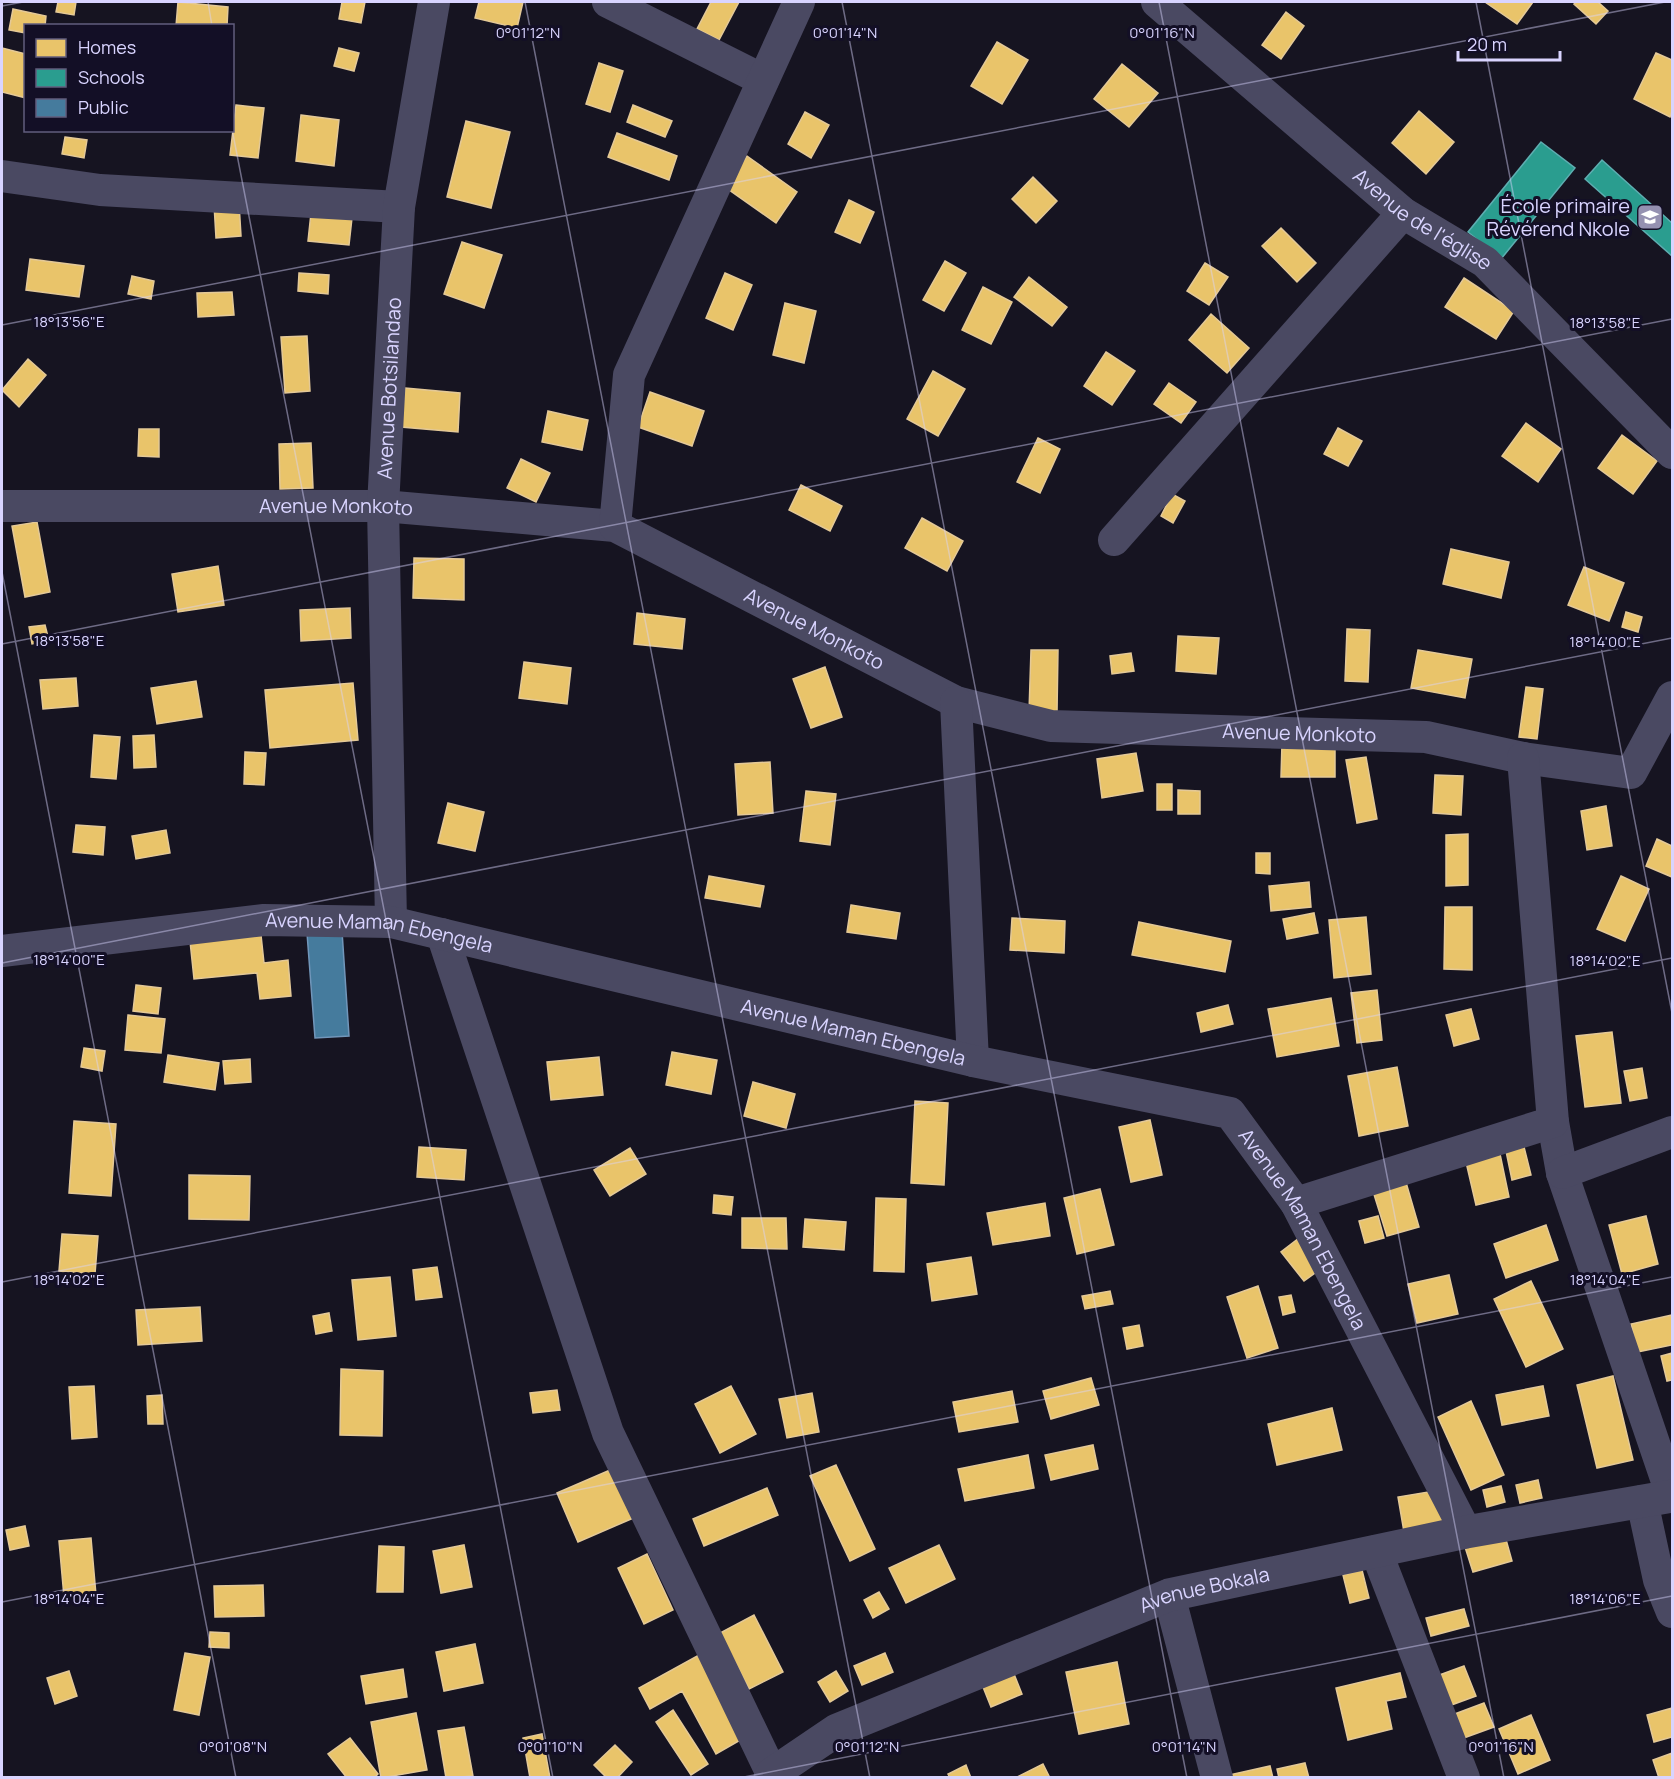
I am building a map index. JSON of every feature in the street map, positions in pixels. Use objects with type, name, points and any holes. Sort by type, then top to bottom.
[{"type":"street","name":"Avenue Botsilandao","points":[[391,922],[383,506],[399,207],[434,2]]},
{"type":"street","points":[[608,2],[763,80]]},
{"type":"street","points":[[615,526],[629,375],[799,2]]},
{"type":"street","name":"Avenue de l'église","points":[[1157,2],[1402,213],[1485,262],[1672,453]]},
{"type":"street","points":[[2,176],[100,190],[399,207]]},
{"type":"street","points":[[1114,540],[1402,213]]},
{"type":"street","name":"Avenue Monkoto","points":[[2,506],[383,506],[615,526],[956,702],[1051,726],[1425,737],[1522,758],[1631,773],[1672,697]]},
{"type":"street","points":[[956,702],[973,1062]]},
{"type":"street","points":[[1522,758],[1553,1122],[1562,1173],[1662,1497],[1659,1580],[1672,1612]]},
{"type":"street","name":"Avenue Maman Ebengela","points":[[2,951],[264,920],[391,922],[973,1062],[1230,1113],[1296,1203],[1466,1532]]},
{"type":"street","points":[[442,934],[608,1433],[771,1776]]},
{"type":"street","points":[[1296,1203],[1553,1122]]},
{"type":"street","points":[[1562,1173],[1672,1132]]},
{"type":"street","name":"Avenue Bokala","points":[[771,1776],[837,1730],[1169,1595],[1466,1532],[1662,1497]]},
{"type":"street","points":[[1376,1551],[1464,1778]]},
{"type":"street","points":[[1169,1595],[1217,1778]]},
{"type":"building: Homes","points":[[58,2],[76,2],[74,15],[56,12]]},
{"type":"building: Homes","points":[[178,2],[228,7],[227,24],[176,24]]},
{"type":"building: Homes","points":[[342,2],[365,2],[361,23],[339,19]]},
{"type":"building: Homes","points":[[479,2],[523,2],[517,28],[475,18]]},
{"type":"building: Homes","points":[[711,2],[739,2],[719,40],[697,29]]},
{"type":"building: Homes","points":[[1485,2],[1533,2],[1517,24]]},
{"type":"building: Homes","points":[[1598,2],[1608,11],[1596,24],[1574,4]]},
{"type":"building: Homes","points":[[13,9],[46,16],[45,24],[24,24],[24,33],[9,30]]},
{"type":"building: Homes","points":[[1286,12],[1304,26],[1281,59],[1262,45]]},
{"type":"building: Homes","points":[[997,42],[1028,60],[1002,104],[971,86]]},
{"type":"building: Homes","points":[[2,48],[24,54],[24,98],[2,92]]},
{"type":"building: Homes","points":[[339,48],[359,53],[354,71],[334,66]]},
{"type":"building: Homes","points":[[1656,53],[1672,60],[1670,117],[1634,99]]},
{"type":"building: Homes","points":[[599,63],[623,71],[610,112],[586,104]]},
{"type":"building: Homes","points":[[1122,64],[1158,93],[1129,127],[1094,99]]},
{"type":"building: Homes","points":[[236,105],[264,108],[258,158],[230,155]]},
{"type":"building: Homes","points":[[633,105],[672,121],[665,137],[627,122]]},
{"type":"building: Homes","points":[[1419,111],[1454,142],[1426,174],[1392,143]]},
{"type":"building: Homes","points":[[805,112],[829,125],[811,158],[788,144]]},
{"type":"building: Homes","points":[[301,115],[339,120],[334,166],[296,161]]},
{"type":"building: Homes","points":[[466,121],[510,132],[491,208],[447,197]]},
{"type":"building: Homes","points":[[617,133],[677,156],[669,180],[608,157]]},
{"type":"building: Homes","points":[[65,137],[87,140],[84,158],[62,154]]},
{"type":"building: Homes","points":[[747,156],[797,192],[776,223],[725,187]]},
{"type":"building: Homes","points":[[1033,177],[1057,201],[1036,223],[1012,199]]},
{"type":"building: Homes","points":[[849,200],[874,212],[860,243],[835,232]]},
{"type":"building: Homes","points":[[239,203],[241,236],[216,238],[214,204]]},
{"type":"building: Homes","points":[[311,213],[352,218],[349,245],[308,241]]},
{"type":"building: Homes","points":[[1281,228],[1316,263],[1297,282],[1262,246]]},
{"type":"building: Homes","points":[[462,242],[502,255],[484,308],[444,294]]},
{"type":"building: Homes","points":[[30,259],[84,266],[79,297],[26,290]]},
{"type":"building: Homes","points":[[945,261],[966,273],[944,311],[923,300]]},
{"type":"building: Homes","points":[[1205,263],[1228,277],[1209,305],[1187,291]]},
{"type":"building: Homes","points":[[299,273],[329,275],[328,294],[298,291]]},
{"type":"building: Homes","points":[[725,273],[752,285],[733,330],[706,318]]},
{"type":"building: Homes","points":[[132,276],[154,281],[151,299],[128,294]]},
{"type":"building: Homes","points":[[1029,277],[1067,307],[1052,326],[1014,297]]},
{"type":"building: Homes","points":[[1464,278],[1514,311],[1496,339],[1445,307]]},
{"type":"building: Homes","points":[[983,287],[1012,302],[991,344],[962,330]]},
{"type":"building: Homes","points":[[232,292],[234,315],[198,317],[197,293]]},
{"type":"building: Homes","points":[[785,303],[816,311],[804,363],[773,355]]},
{"type":"building: Homes","points":[[1211,314],[1249,348],[1227,373],[1189,340]]},
{"type":"building: Homes","points":[[307,336],[310,391],[285,393],[281,337]]},
{"type":"building: Homes","points":[[1106,352],[1135,371],[1112,405],[1084,386]]},
{"type":"building: Homes","points":[[28,359],[46,375],[19,407],[2,390]]},
{"type":"building: Homes","points":[[933,371],[965,389],[938,436],[907,419]]},
{"type":"building: Homes","points":[[1169,383],[1196,402],[1181,423],[1154,404]]},
{"type":"building: Homes","points":[[405,388],[460,393],[458,432],[401,427]]},
{"type":"building: Homes","points":[[650,392],[704,411],[692,446],[638,427]]},
{"type":"building: Homes","points":[[548,411],[588,420],[582,450],[542,442]]},
{"type":"building: Homes","points":[[1526,423],[1561,449],[1538,482],[1502,456]]},
{"type":"building: Homes","points":[[1338,428],[1362,441],[1348,466],[1324,454]]},
{"type":"building: Homes","points":[[139,429],[159,429],[159,457],[138,456]]},
{"type":"building: Homes","points":[[1622,435],[1657,461],[1633,494],[1598,468]]},
{"type":"building: Homes","points":[[1038,438],[1060,449],[1040,493],[1017,482]]},
{"type":"building: Homes","points":[[311,443],[313,488],[280,489],[279,444]]},
{"type":"building: Homes","points":[[521,459],[550,473],[536,502],[507,488]]},
{"type":"building: Homes","points":[[801,485],[842,506],[830,531],[789,510]]},
{"type":"building: Homes","points":[[1172,494],[1185,501],[1173,523],[1161,516]]},
{"type":"building: Homes","points":[[922,518],[963,541],[947,571],[905,548]]},
{"type":"building: Homes","points":[[37,522],[50,592],[25,597],[12,526]]},
{"type":"building: Homes","points":[[1451,549],[1509,562],[1501,598],[1443,584]]},
{"type":"building: Homes","points":[[414,558],[464,559],[464,600],[413,598]]},
{"type":"building: Homes","points":[[218,566],[224,605],[178,612],[172,574]]},
{"type":"building: Homes","points":[[1584,567],[1624,583],[1609,621],[1568,605]]},
{"type":"building: Homes","points":[[350,608],[351,638],[301,641],[300,610]]},
{"type":"building: Homes","points":[[1626,612],[1642,617],[1638,632],[1622,627]]},
{"type":"building: Homes","points":[[637,613],[685,619],[682,649],[634,644]]},
{"type":"building: Homes","points":[[45,625],[49,641],[32,644],[29,627]]},
{"type":"building: Homes","points":[[1347,629],[1370,630],[1368,682],[1345,681]]},
{"type":"building: Homes","points":[[1178,636],[1219,638],[1216,674],[1176,671]]},
{"type":"building: Homes","points":[[1031,650],[1058,650],[1057,713],[1029,712]]},
{"type":"building: Homes","points":[[1418,650],[1472,659],[1465,698],[1411,688]]},
{"type":"building: Homes","points":[[1131,653],[1134,671],[1112,674],[1110,656]]},
{"type":"building: Homes","points":[[524,662],[571,668],[567,704],[519,698]]},
{"type":"building: Homes","points":[[825,667],[842,717],[811,728],[793,679]]},
{"type":"building: Homes","points":[[76,678],[78,706],[43,709],[40,680]]},
{"type":"building: Homes","points":[[196,681],[202,717],[157,724],[151,688]]},
{"type":"building: Homes","points":[[353,683],[358,740],[270,748],[265,690]]},
{"type":"building: Homes","points":[[1526,687],[1543,689],[1537,739],[1519,737]]},
{"type":"building: Homes","points":[[94,735],[120,737],[116,779],[91,777]]},
{"type":"building: Homes","points":[[154,735],[156,767],[134,768],[133,736]]},
{"type":"building: Homes","points":[[1282,743],[1335,743],[1335,777],[1281,777]]},
{"type":"building: Homes","points":[[245,752],[266,753],[264,785],[244,784]]},
{"type":"building: Homes","points":[[1136,753],[1143,791],[1102,798],[1097,759]]},
{"type":"building: Homes","points":[[1366,757],[1377,819],[1357,823],[1346,760]]},
{"type":"building: Homes","points":[[770,762],[773,813],[738,815],[735,764]]},
{"type":"building: Homes","points":[[1435,775],[1463,776],[1461,815],[1433,813]]},
{"type":"building: Homes","points":[[1157,784],[1172,784],[1172,810],[1157,810]]},
{"type":"building: Homes","points":[[1178,790],[1200,791],[1200,814],[1178,814]]},
{"type":"building: Homes","points":[[806,791],[836,794],[830,845],[800,841]]},
{"type":"building: Homes","points":[[448,803],[484,812],[475,851],[438,843]]},
{"type":"building: Homes","points":[[1606,806],[1612,846],[1587,850],[1581,811]]},
{"type":"building: Homes","points":[[76,825],[105,827],[103,855],[73,852]]},
{"type":"building: Homes","points":[[166,830],[170,853],[136,859],[132,836]]},
{"type":"building: Homes","points":[[1468,834],[1468,885],[1446,886],[1446,835]]},
{"type":"building: Homes","points":[[1657,839],[1672,846],[1672,877],[1646,866]]},
{"type":"building: Homes","points":[[1256,853],[1270,853],[1270,874],[1256,873]]},
{"type":"building: Homes","points":[[709,876],[764,886],[760,907],[705,898]]},
{"type":"building: Homes","points":[[1621,876],[1649,889],[1625,941],[1597,929]]},
{"type":"building: Homes","points":[[1309,882],[1311,907],[1271,911],[1269,886]]},
{"type":"building: Homes","points":[[851,905],[900,913],[896,939],[847,932]]},
{"type":"building: Homes","points":[[1445,907],[1472,907],[1472,970],[1444,969]]},
{"type":"building: Homes","points":[[1314,913],[1318,933],[1287,939],[1283,919]]},
{"type":"building: Homes","points":[[1366,917],[1371,974],[1334,978],[1329,920]]},
{"type":"building: Homes","points":[[1012,918],[1065,921],[1064,953],[1010,950]]},
{"type":"building: Homes","points":[[1139,922],[1231,941],[1225,972],[1132,955]]},
{"type":"building: Homes","points":[[261,935],[264,963],[288,960],[291,996],[260,999],[257,973],[194,979],[190,941]]},
{"type":"building: Homes","points":[[136,985],[161,988],[158,1014],[133,1011]]},
{"type":"building: Homes","points":[[1377,990],[1382,1040],[1357,1043],[1351,993]]},
{"type":"building: Homes","points":[[1331,998],[1339,1046],[1277,1057],[1268,1009]]},
{"type":"building: Homes","points":[[1228,1005],[1233,1024],[1201,1032],[1197,1013]]},
{"type":"building: Homes","points":[[1471,1009],[1479,1039],[1454,1046],[1446,1015]]},
{"type":"building: Homes","points":[[128,1015],[165,1019],[161,1053],[125,1050]]},
{"type":"building: Homes","points":[[1612,1032],[1621,1103],[1585,1107],[1576,1036]]},
{"type":"building: Homes","points":[[84,1048],[105,1051],[102,1071],[81,1067]]},
{"type":"building: Homes","points":[[672,1052],[717,1060],[711,1094],[666,1085]]},
{"type":"building: Homes","points":[[168,1055],[219,1063],[215,1090],[164,1082]]},
{"type":"building: Homes","points":[[599,1057],[603,1095],[551,1100],[547,1062]]},
{"type":"building: Homes","points":[[250,1059],[251,1082],[225,1084],[223,1061]]},
{"type":"building: Homes","points":[[1397,1067],[1408,1126],[1359,1136],[1348,1076]]},
{"type":"building: Homes","points":[[1642,1068],[1647,1098],[1630,1101],[1624,1071]]},
{"type":"building: Homes","points":[[753,1082],[795,1094],[786,1128],[744,1116]]},
{"type":"building: Homes","points":[[915,1101],[948,1103],[944,1185],[911,1183]]},
{"type":"building: Homes","points":[[1150,1120],[1162,1175],[1131,1182],[1119,1127]]},
{"type":"building: Homes","points":[[74,1121],[116,1124],[111,1196],[69,1193]]},
{"type":"building: Homes","points":[[419,1147],[466,1150],[464,1180],[417,1177]]},
{"type":"building: Homes","points":[[1524,1147],[1531,1175],[1512,1180],[1506,1151]]},
{"type":"building: Homes","points":[[630,1148],[646,1174],[610,1196],[594,1170]]},
{"type":"building: Homes","points":[[1500,1154],[1509,1197],[1476,1205],[1466,1162]]},
{"type":"building: Homes","points":[[189,1175],[250,1176],[249,1220],[189,1219]]},
{"type":"building: Homes","points":[[1405,1179],[1419,1227],[1387,1236],[1372,1188]]},
{"type":"building: Homes","points":[[1100,1189],[1114,1245],[1077,1254],[1064,1198]]},
{"type":"building: Homes","points":[[714,1195],[733,1197],[731,1215],[713,1213]]},
{"type":"building: Homes","points":[[876,1198],[906,1199],[904,1272],[874,1271]]},
{"type":"building: Homes","points":[[1045,1203],[1050,1236],[993,1245],[987,1213]]},
{"type":"building: Homes","points":[[1378,1216],[1384,1238],[1365,1243],[1359,1221]]},
{"type":"building: Homes","points":[[1646,1216],[1658,1264],[1622,1274],[1609,1225]]},
{"type":"building: Homes","points":[[742,1218],[786,1218],[787,1249],[742,1248]]},
{"type":"building: Homes","points":[[805,1219],[846,1222],[844,1250],[803,1247]]},
{"type":"building: Homes","points":[[1546,1225],[1558,1260],[1506,1278],[1494,1244]]},
{"type":"building: Homes","points":[[62,1234],[98,1236],[95,1274],[59,1271]]},
{"type":"building: Homes","points":[[1299,1238],[1322,1268],[1304,1281],[1281,1252]]},
{"type":"building: Homes","points":[[971,1257],[977,1294],[932,1301],[927,1264]]},
{"type":"building: Homes","points":[[437,1267],[442,1297],[416,1300],[413,1270]]},
{"type":"building: Homes","points":[[1449,1275],[1458,1314],[1417,1323],[1408,1284]]},
{"type":"building: Homes","points":[[390,1277],[396,1336],[358,1340],[352,1280]]},
{"type":"building: Homes","points":[[1531,1281],[1563,1349],[1526,1367],[1494,1299]]},
{"type":"building: Homes","points":[[1258,1286],[1278,1348],[1247,1358],[1227,1297]]},
{"type":"building: Homes","points":[[1110,1291],[1113,1304],[1085,1309],[1082,1296]]},
{"type":"building: Homes","points":[[1291,1295],[1295,1312],[1283,1315],[1279,1297]]},
{"type":"building: Homes","points":[[200,1307],[202,1341],[138,1345],[136,1310]]},
{"type":"building: Homes","points":[[329,1313],[332,1331],[316,1334],[313,1316]]},
{"type":"building: Homes","points":[[1672,1315],[1672,1345],[1637,1352],[1631,1324]]},
{"type":"building: Homes","points":[[1139,1325],[1143,1346],[1127,1349],[1123,1328]]},
{"type":"building: Homes","points":[[1672,1353],[1672,1380],[1667,1381],[1661,1356]]},
{"type":"building: Homes","points":[[341,1369],[383,1371],[382,1436],[340,1435]]},
{"type":"building: Homes","points":[[1613,1376],[1633,1460],[1597,1468],[1577,1385]]},
{"type":"building: Homes","points":[[1091,1378],[1099,1405],[1051,1419],[1043,1391]]},
{"type":"building: Homes","points":[[94,1386],[97,1437],[72,1439],[69,1387]]},
{"type":"building: Homes","points":[[731,1386],[756,1434],[720,1453],[695,1404]]},
{"type":"building: Homes","points":[[1543,1386],[1549,1416],[1502,1425],[1496,1395]]},
{"type":"building: Homes","points":[[557,1390],[560,1410],[533,1413],[530,1393]]},
{"type":"building: Homes","points":[[1012,1391],[1018,1422],[959,1432],[953,1402]]},
{"type":"building: Homes","points":[[812,1393],[819,1432],[787,1438],[779,1399]]},
{"type":"building: Homes","points":[[162,1395],[163,1424],[148,1424],[147,1396]]},
{"type":"building: Homes","points":[[1471,1401],[1504,1475],[1471,1490],[1438,1417]]},
{"type":"building: Homes","points":[[1332,1408],[1342,1450],[1277,1465],[1268,1424]]},
{"type":"building: Homes","points":[[1093,1445],[1098,1469],[1051,1480],[1045,1455]]},
{"type":"building: Homes","points":[[1028,1455],[1034,1488],[965,1501],[958,1469]]},
{"type":"building: Homes","points":[[836,1465],[875,1549],[850,1561],[810,1476]]},
{"type":"building: Homes","points":[[617,1467],[638,1516],[578,1542],[557,1493]]},
{"type":"building: Homes","points":[[1538,1480],[1542,1498],[1520,1503],[1516,1485]]},
{"type":"building: Homes","points":[[1501,1486],[1505,1502],[1487,1507],[1483,1490]]},
{"type":"building: Homes","points":[[767,1488],[778,1515],[704,1546],[693,1519]]},
{"type":"building: Homes","points":[[1440,1490],[1446,1524],[1404,1532],[1398,1497]]},
{"type":"building: Homes","points":[[25,1526],[29,1546],[10,1550],[6,1530]]},
{"type":"building: Homes","points":[[1505,1536],[1512,1561],[1473,1572],[1465,1547]]},
{"type":"building: Homes","points":[[91,1538],[96,1595],[64,1597],[59,1541]]},
{"type":"building: Homes","points":[[464,1545],[472,1587],[441,1593],[433,1551]]},
{"type":"building: Homes","points":[[939,1545],[955,1579],[906,1603],[889,1568]]},
{"type":"building: Homes","points":[[379,1546],[404,1547],[403,1592],[377,1592]]},
{"type":"building: Homes","points":[[647,1554],[673,1610],[644,1624],[618,1568]]},
{"type":"building: Homes","points":[[1362,1570],[1369,1598],[1350,1603],[1343,1575]]},
{"type":"building: Homes","points":[[263,1585],[264,1616],[215,1617],[214,1586]]},
{"type":"building: Homes","points":[[879,1592],[889,1609],[873,1618],[864,1600]]},
{"type":"building: Homes","points":[[1464,1609],[1469,1626],[1431,1636],[1426,1618]]},
{"type":"building: Homes","points":[[754,1615],[783,1672],[749,1689],[720,1633]]},
{"type":"building: Homes","points":[[210,1632],[229,1633],[229,1648],[209,1647]]},
{"type":"building: Homes","points":[[475,1644],[483,1683],[444,1691],[436,1652]]},
{"type":"building: Homes","points":[[185,1653],[210,1657],[199,1715],[174,1710]]},
{"type":"building: Homes","points":[[885,1653],[893,1672],[862,1685],[854,1666]]},
{"type":"building: Homes","points":[[699,1655],[744,1738],[716,1754],[682,1691],[650,1709],[639,1688]]},
{"type":"building: Homes","points":[[1117,1662],[1129,1724],[1079,1734],[1066,1672]]},
{"type":"building: Homes","points":[[1464,1666],[1476,1696],[1446,1707],[1434,1677]]},
{"type":"building: Homes","points":[[403,1669],[407,1697],[366,1704],[361,1676]]},
{"type":"building: Homes","points":[[1012,1669],[1022,1694],[991,1707],[981,1682]]},
{"type":"building: Homes","points":[[69,1671],[77,1696],[55,1704],[47,1678]]},
{"type":"building: Homes","points":[[836,1671],[848,1691],[830,1702],[818,1682]]},
{"type":"building: Homes","points":[[1400,1673],[1406,1697],[1386,1701],[1392,1729],[1348,1740],[1336,1688]]},
{"type":"building: Homes","points":[[1484,1703],[1494,1727],[1461,1739],[1452,1715]]},
{"type":"building: Homes","points":[[1672,1708],[1672,1737],[1654,1742],[1647,1715]]},
{"type":"building: Homes","points":[[673,1710],[708,1764],[691,1775],[656,1722]]},
{"type":"building: Homes","points":[[416,1713],[427,1770],[381,1778],[371,1722]]},
{"type":"building: Homes","points":[[1531,1715],[1550,1760],[1518,1774],[1499,1729]]},
{"type":"building: Homes","points":[[464,1727],[473,1776],[446,1778],[438,1731]]},
{"type":"building: Homes","points":[[542,1734],[550,1778],[530,1778],[523,1738]]},
{"type":"building: Homes","points":[[350,1738],[378,1774],[374,1778],[347,1778],[328,1754]]},
{"type":"building: Homes","points":[[615,1745],[632,1762],[617,1778],[607,1778],[594,1765]]},
{"type":"building: Homes","points":[[1672,1753],[1672,1778],[1659,1778],[1653,1760]]},
{"type":"building: Homes","points":[[1305,1763],[1309,1778],[1279,1778],[1277,1769]]},
{"type":"building: Homes","points":[[1043,1764],[1050,1778],[1015,1778]]},
{"type":"building: Homes","points":[[966,1765],[971,1778],[950,1778],[948,1774]]},
{"type":"building: Homes","points":[[1270,1766],[1273,1778],[1229,1778],[1229,1775]]},
{"type":"building: Schools","points":[[1541,142],[1575,168],[1501,259],[1468,232]]},
{"type":"building: Schools","points":[[1602,160],[1672,223],[1672,256],[1585,179]]},
{"type":"building: Public","points":[[342,931],[349,1036],[315,1038],[307,933]]},
{"type":"place","name":"École primaire Révérend Nkole","points":[[1650,217]]}]
